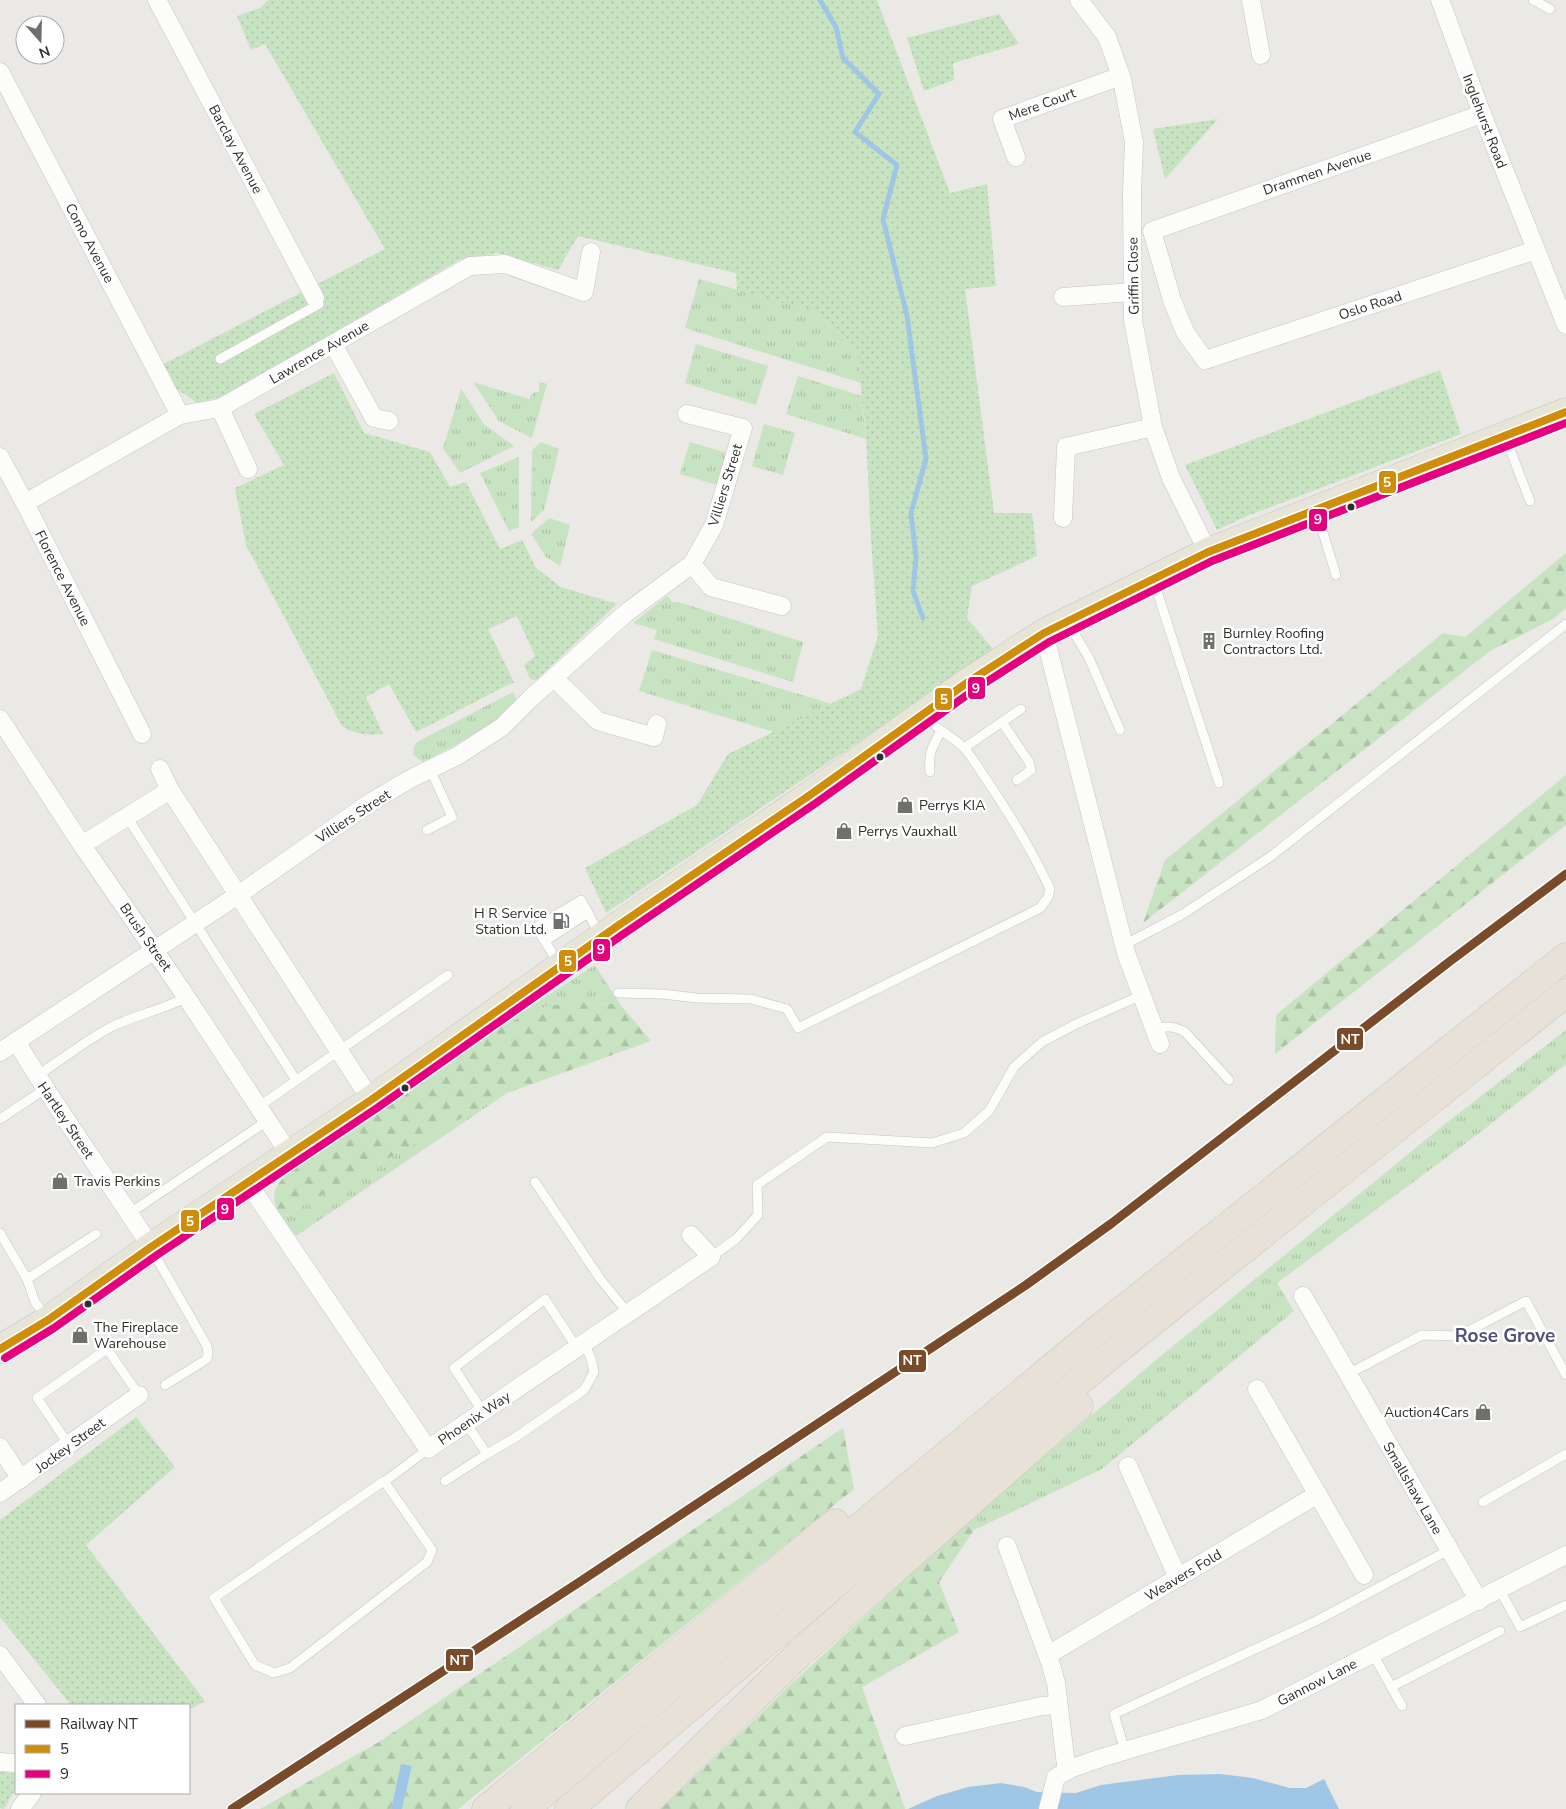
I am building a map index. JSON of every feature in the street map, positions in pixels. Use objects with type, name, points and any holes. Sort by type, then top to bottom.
[{"type":"highway","points":[[525,1809],[1088,1337],[1566,957]]},
{"type":"highway","points":[[569,1809],[860,1563],[1117,1350],[1566,993]]},
{"type":"highway","points":[[640,1809],[799,1654],[991,1482],[1094,1393],[1566,1011]]},
{"type":"highway","points":[[488,1807],[1106,1303],[1218,1217],[1279,1174],[1352,1127]]},
{"type":"main road","points":[[0,1349],[48,1320],[151,1247],[371,1100],[810,795],[933,722],[968,682],[1044,634],[1208,552],[1566,412]]},
{"type":"street","name":"Barclay Avenue","points":[[157,0],[316,298]]},
{"type":"street","name":"Griffin Close","points":[[1079,0],[1107,37],[1121,76],[1134,142],[1132,192],[1133,320],[1153,427],[1171,478],[1208,552]]},
{"type":"street","points":[[1252,0],[1261,55]]},
{"type":"street","name":"Inglehurst Road","points":[[1440,0],[1482,114],[1566,324]]},
{"type":"street","name":"Como Avenue","points":[[0,72],[180,415]]},
{"type":"street","name":"Mere Court","points":[[1016,157],[1002,119],[1121,76]]},
{"type":"street","name":"Drammen Avenue","points":[[1205,360],[1186,332],[1172,300],[1152,231],[1482,114]]},
{"type":"street","name":"Oslo Road","points":[[1205,360],[1536,250]]},
{"type":"street","name":"Lawrence Avenue","points":[[25,504],[180,415],[220,408],[470,266],[505,264],[584,292],[591,252]]},
{"type":"street","points":[[1063,297],[1132,292]]},
{"type":"street","points":[[334,344],[374,418],[389,422]]},
{"type":"street","points":[[220,408],[248,469]]},
{"type":"street","name":"Villiers Street","points":[[0,1052],[238,895],[371,802],[456,756],[502,727],[626,613],[692,564],[714,525],[743,428],[688,414]]},
{"type":"street","points":[[1063,518],[1066,447],[1153,427]]},
{"type":"street","name":"Florence Avenue","points":[[0,457],[142,734]]},
{"type":"street","points":[[692,564],[711,587],[782,606]]},
{"type":"street","points":[[1044,634],[1124,945],[1157,1036]]},
{"type":"street","points":[[554,678],[598,721],[654,737],[657,724]]},
{"type":"street","name":"Brush Street","points":[[0,720],[290,1155]]},
{"type":"street","points":[[160,769],[170,790],[371,1100]]},
{"type":"street","points":[[82,845],[170,790]]},
{"type":"street","name":"Hartley Street","points":[[16,1041],[41,1083],[151,1247]]},
{"type":"street","name":"Phoenix Way","points":[[248,1182],[428,1449],[710,1257]]},
{"type":"street","points":[[691,1235],[710,1257]]},
{"type":"street","name":"Smallshaw Lane","points":[[1303,1296],[1479,1601]]},
{"type":"street","points":[[1257,1389],[1364,1575]]},
{"type":"street","name":"Jockey Street","points":[[0,1493],[139,1395]]},
{"type":"street","points":[[0,1447],[21,1479]]},
{"type":"street","points":[[1128,1466],[1178,1578]]},
{"type":"street","name":"Weavers Fold","points":[[1048,1655],[1318,1494]]},
{"type":"street","points":[[1007,1546],[1048,1655],[1056,1682],[1066,1764],[1048,1809]]},
{"type":"street","name":"Gannow Lane","points":[[1062,1774],[1125,1751],[1262,1710],[1566,1555]]},
{"type":"street","points":[[0,1655],[36,1704]]},
{"type":"street","points":[[905,1736],[1042,1706],[1058,1705]]},
{"type":"street","points":[[0,1762],[15,1764]]},
{"type":"street","points":[[20,1809],[31,1794]]},
{"type":"lane","points":[[1533,0],[1550,9]]},
{"type":"lane","points":[[220,359],[319,304],[316,298]]},
{"type":"lane","points":[[1505,436],[1530,501]]},
{"type":"lane","points":[[1316,510],[1336,575]]},
{"type":"lane","points":[[1153,580],[1219,783]]},
{"type":"lane","points":[[1068,622],[1089,658],[1120,730]]},
{"type":"lane","points":[[1124,945],[1183,914],[1270,857],[1566,624]]},
{"type":"lane","points":[[964,748],[1022,709]]},
{"type":"lane","points":[[618,993],[751,999],[786,1009],[798,1028],[1040,908],[1048,898],[1050,889],[1016,824],[964,748],[933,722]]},
{"type":"lane","points":[[930,772],[928,759],[933,722]]},
{"type":"lane","points":[[1002,722],[1029,762],[1032,770],[1017,780]]},
{"type":"lane","points":[[427,830],[452,817],[430,769]]},
{"type":"lane","points":[[128,817],[296,1080]]},
{"type":"lane","points":[[560,967],[536,928],[580,900],[602,938]]},
{"type":"lane","points":[[542,938],[586,910]]},
{"type":"lane","points":[[130,1213],[263,1114],[296,1080],[448,975]]},
{"type":"lane","points":[[710,1257],[736,1239],[758,1215],[757,1185],[826,1137],[932,1143],[964,1133],[989,1111],[1014,1067],[1042,1042],[1076,1024],[1142,994]]},
{"type":"lane","points":[[0,1118],[110,1028],[186,997]]},
{"type":"lane","points":[[1157,1036],[1164,1026],[1176,1027],[1185,1032],[1229,1080]]},
{"type":"lane","points":[[535,1182],[601,1280],[628,1313]]},
{"type":"lane","points":[[0,1234],[28,1279],[35,1302],[48,1320]]},
{"type":"lane","points":[[28,1279],[96,1234]]},
{"type":"lane","points":[[151,1247],[207,1346],[208,1353],[206,1358],[165,1385]]},
{"type":"lane","points":[[445,1481],[516,1437],[584,1390],[594,1372],[591,1358],[545,1299],[454,1368],[483,1412]]},
{"type":"lane","points":[[1348,1374],[1422,1335],[1459,1336],[1526,1301],[1566,1375]]},
{"type":"lane","points":[[69,1446],[37,1398],[107,1348],[139,1395]]},
{"type":"lane","points":[[466,1423],[487,1454]]},
{"type":"lane","points":[[384,1481],[432,1550],[426,1562],[290,1668],[274,1673],[255,1665],[214,1598],[428,1449]]},
{"type":"lane","points":[[1483,1502],[1566,1454]]},
{"type":"lane","points":[[1125,1751],[1114,1714],[1316,1621],[1449,1550]]},
{"type":"lane","points":[[1500,1590],[1520,1627],[1566,1605]]},
{"type":"lane","points":[[1391,1687],[1500,1631]]},
{"type":"lane","points":[[1372,1654],[1402,1706]]},
{"type":"green space","points":[[268,0],[877,0],[950,193],[987,184],[996,286],[965,289],[994,513],[1032,513],[1037,556],[972,586],[967,618],[994,650],[606,913],[585,868],[697,805],[728,754],[861,689],[878,636],[866,434],[857,349],[815,311],[737,291],[736,273],[578,236],[558,270],[497,253],[459,260],[224,396],[197,403],[167,382],[158,367],[385,249],[265,44],[251,50],[237,16],[260,8]]},
{"type":"green space","points":[[999,14],[1019,44],[953,63],[954,80],[924,91],[907,38]]},
{"type":"green space","points":[[1218,119],[1165,179],[1153,129]]},
{"type":"green space","points":[[699,279],[815,311],[857,349],[861,383],[685,328]]},
{"type":"green space","points":[[696,344],[768,366],[756,405],[685,383]]},
{"type":"green space","points":[[1440,370],[1461,434],[1247,516],[1217,530],[1185,465]]},
{"type":"green space","points":[[334,373],[364,433],[430,452],[450,487],[466,482],[500,549],[522,540],[536,568],[561,587],[617,604],[536,680],[530,679],[524,665],[535,656],[517,616],[488,629],[514,682],[416,732],[389,684],[366,697],[383,734],[361,734],[342,726],[246,545],[235,488],[284,465],[254,414]]},
{"type":"green space","points":[[798,376],[862,396],[866,439],[786,414]]},
{"type":"green space","points":[[473,382],[529,399],[533,393],[539,392],[539,382],[547,384],[532,438],[499,421]]},
{"type":"green space","points":[[461,389],[484,424],[514,446],[460,473],[443,448]]},
{"type":"green space","points":[[764,424],[795,433],[783,475],[752,466]]},
{"type":"green space","points":[[541,442],[559,449],[544,510],[531,522],[532,450]]},
{"type":"green space","points":[[690,442],[727,453],[717,485],[680,474]]},
{"type":"green space","points":[[519,457],[519,527],[509,531],[480,473]]},
{"type":"green space","points":[[549,518],[570,525],[560,566],[546,557],[531,534]]},
{"type":"green space","points":[[1566,553],[1566,608],[1553,619],[1490,651],[1143,923],[1165,860],[1443,633],[1465,637]]},
{"type":"green space","points":[[667,596],[672,602],[679,602],[803,642],[793,682],[654,639],[657,630],[633,623]]},
{"type":"green space","points":[[652,650],[832,704],[774,732],[639,691]]},
{"type":"green space","points":[[513,692],[517,701],[485,728],[423,762],[413,755],[417,742]]},
{"type":"green space","points":[[1566,775],[1566,825],[1275,1054],[1276,1015]]},
{"type":"green space","points":[[595,965],[620,1004],[581,1003],[495,1029]]},
{"type":"green space","points":[[581,1003],[620,1004],[651,1041],[507,1093],[282,1217],[274,1201],[274,1196],[277,1186],[285,1176],[495,1029],[547,1006]]},
{"type":"green space","points":[[1566,1030],[1566,1064],[1482,1131],[1277,1283],[1294,1311],[1102,1469],[974,1530],[966,1523],[1156,1360],[1445,1124]]},
{"type":"green space","points":[[507,1093],[296,1236],[282,1217]]},
{"type":"green space","points":[[136,1417],[175,1467],[86,1545],[205,1701],[190,1709],[190,1704],[70,1704],[0,1617],[0,1520]]},
{"type":"green space","points":[[843,1428],[854,1489],[458,1809],[402,1809],[412,1767],[402,1765],[391,1809],[260,1809],[379,1742]]},
{"type":"green space","points":[[966,1523],[974,1530],[939,1582],[959,1632],[862,1687],[905,1809],[661,1809],[789,1686]]},
{"type":"green space","points":[[0,1772],[15,1773],[15,1790],[4,1809],[0,1808]]},
{"type":"water","points":[[401,1764],[412,1766],[402,1809],[391,1809]]},
{"type":"water","points":[[1220,1774],[1253,1778],[1290,1788],[1306,1788],[1324,1779],[1339,1809],[908,1809],[937,1796],[968,1787],[1001,1783],[1024,1787],[1037,1792],[1076,1793],[1101,1785],[1178,1775]]},
{"type":"waterway","points":[[820,0],[836,27],[843,58],[879,94],[855,132],[897,165],[883,219],[907,316],[926,459],[911,513],[916,557],[913,591],[923,618]]},
{"type":"rail line","name":"NT","points":[[232,1809],[578,1583],[1026,1285],[1112,1223],[1449,962],[1566,874]]},
{"type":"transit line","name":"5","points":[[0,1349],[48,1320],[151,1247],[371,1100],[616,927],[810,795],[968,682],[1044,633],[1208,552],[1566,412]]},
{"type":"transit line","name":"9","points":[[5,1358],[54,1328],[157,1255],[377,1108],[622,935],[816,803],[974,690],[1049,642],[1212,561],[1566,423]]},
{"type":"place","name":"Burnley Roofing Contractors Ltd.","points":[[1209,641]]},
{"type":"place","name":"Perrys KIA","points":[[905,805]]},
{"type":"place","name":"Perrys Vauxhall","points":[[844,831]]},
{"type":"place","name":"H R Service Station Ltd.","points":[[561,921]]},
{"type":"place","name":"Travis Perkins","points":[[60,1181]]},
{"type":"place","name":"The Fireplace Warehouse","points":[[80,1335]]},
{"type":"place","name":"Auction4Cars","points":[[1483,1412]]},
{"type":"district","name":"Rose Grove","points":[[1505,1335]]}]
